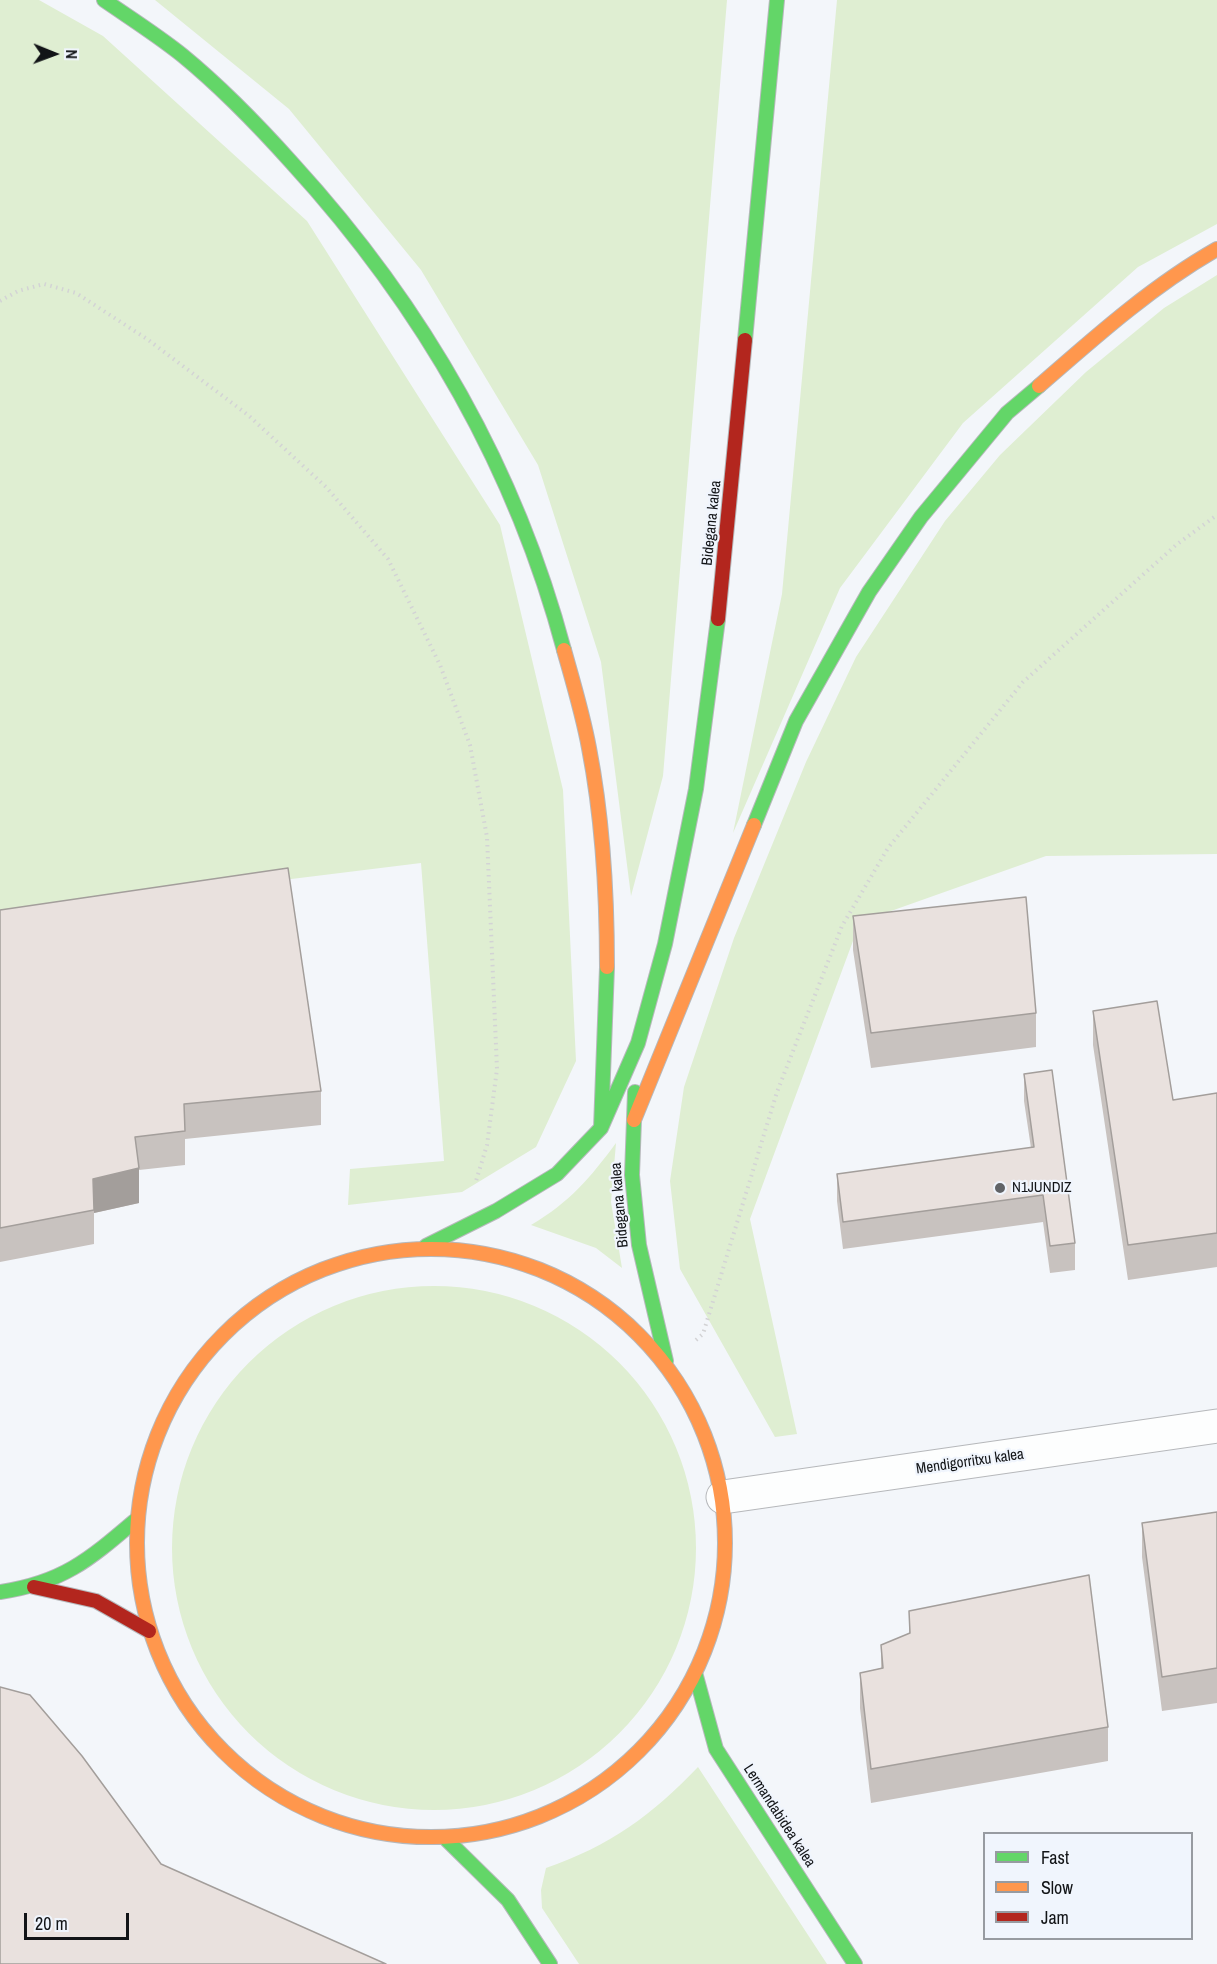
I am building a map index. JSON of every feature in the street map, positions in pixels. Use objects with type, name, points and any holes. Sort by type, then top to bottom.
[{"type":"main road","points":[[104,0],[192,64],[275,146],[351,230],[414,314],[471,413],[521,521],[559,628],[591,758],[606,886],[609,996],[601,1128]]},
{"type":"main road","name":"Bidegana kalea","points":[[425,1247],[557,1174],[601,1128],[638,1043],[665,944],[687,833],[715,655],[777,0]]},
{"type":"main road","points":[[634,1120],[796,721],[869,592],[921,517],[1007,413],[1102,331],[1191,264],[1217,249]]},
{"type":"main road","name":"Bidegana kalea","points":[[638,1043],[632,1175],[639,1245],[666,1363]]},
{"type":"main road","points":[[425,1247],[481,1251],[534,1265],[584,1289],[628,1322],[666,1363],[704,1427],[723,1497],[723,1589],[696,1676],[652,1741],[593,1792],[524,1825],[447,1840],[369,1834],[296,1807],[232,1762],[182,1702],[149,1631],[140,1594],[136,1556],[137,1519],[157,1434],[200,1359],[263,1300],[340,1261],[425,1247]]},
{"type":"main road","points":[[0,1592],[34,1587],[86,1562],[137,1519]]},
{"type":"main road","points":[[34,1587],[96,1601],[149,1631]]},
{"type":"main road","name":"Lermandabidea kalea","points":[[696,1676],[716,1749],[855,1964]]},
{"type":"main road","points":[[447,1840],[508,1900],[550,1964]]},
{"type":"street","name":"Mendigorritxu kalea","points":[[723,1497],[1217,1426]]},
{"type":"path","points":[[0,301],[18,291],[44,284],[76,293],[147,339],[248,415],[326,487],[388,559],[393,569],[440,665],[470,745],[487,837],[497,1070],[487,1145],[463,1228]]},
{"type":"path","points":[[666,1363],[703,1334],[777,1092],[842,926],[888,848],[1023,682],[1176,545],[1217,515]]},
{"type":"green space","points":[[0,0],[39,0],[103,36],[307,221],[500,525],[563,790],[576,1061],[536,1147],[462,1192],[348,1205],[350,1169],[444,1161],[421,863],[0,915]]},
{"type":"green space","points":[[155,0],[727,0],[663,776],[631,896],[601,662],[538,465],[421,270],[289,109]]},
{"type":"green space","points":[[837,0],[1217,0],[1217,224],[1138,267],[963,423],[840,588],[733,833],[782,594]]},
{"type":"green space","points":[[1217,275],[1217,854],[1046,856],[860,922],[750,1219],[797,1434],[775,1437],[680,1269],[670,1181],[684,1087],[734,938],[806,762],[856,657],[945,521],[1000,455],[1086,372],[1164,308]]},
{"type":"green space","points":[[616,1143],[611,1202],[622,1268],[596,1248],[531,1225],[568,1198]]},
{"type":"green space","points":[[434,1286],[485,1291],[534,1306],[580,1330],[619,1363],[652,1402],[676,1448],[691,1497],[696,1548],[691,1599],[676,1648],[652,1694],[619,1733],[580,1766],[534,1790],[485,1805],[434,1810],[383,1805],[334,1790],[288,1766],[249,1733],[216,1694],[192,1648],[177,1599],[172,1548],[177,1497],[192,1448],[216,1402],[249,1363],[288,1330],[334,1306],[383,1291]]},
{"type":"green space","points":[[698,1767],[827,1964],[579,1964],[542,1908],[541,1890],[546,1868],[590,1850],[629,1827],[664,1800]]},
{"type":"building","points":[[288,868],[321,1091],[184,1104],[185,1131],[135,1137],[139,1168],[93,1179],[94,1210],[0,1228],[0,910]]},
{"type":"building","points":[[1026,897],[1036,1013],[871,1033],[853,916]]},
{"type":"building","points":[[1157,1001],[1173,1100],[1217,1093],[1217,1233],[1128,1245],[1093,1011]]},
{"type":"building","points":[[1052,1070],[1075,1243],[1050,1246],[1043,1195],[843,1222],[837,1174],[1034,1147],[1024,1074]]},
{"type":"building","points":[[1217,1512],[1217,1668],[1162,1677],[1142,1523]]},
{"type":"building","points":[[1089,1575],[1108,1727],[871,1769],[860,1673],[883,1668],[881,1645],[910,1633],[909,1611]]},
{"type":"building","points":[[0,1687],[30,1695],[82,1756],[161,1864],[386,1964],[0,1964]]},
{"type":"traffic: fast","points":[[104,0],[182,55],[239,107],[338,217],[382,272],[458,390],[490,452],[519,516],[564,650]]},
{"type":"traffic: fast","points":[[745,340],[777,0]]},
{"type":"traffic: fast","points":[[754,825],[796,721],[869,592],[921,517],[1007,413],[1039,386]]},
{"type":"traffic: fast","points":[[426,1246],[496,1211],[557,1174],[601,1128],[638,1043],[665,944],[696,789],[718,619]]},
{"type":"traffic: fast","points":[[601,1128],[607,967]]},
{"type":"traffic: fast","points":[[635,1092],[632,1175],[639,1245],[666,1361]]},
{"type":"traffic: fast","points":[[0,1592],[22,1588],[59,1575],[90,1557],[137,1519]]},
{"type":"traffic: fast","points":[[696,1676],[716,1749],[855,1964]]},
{"type":"traffic: fast","points":[[447,1840],[508,1900],[550,1964]]},
{"type":"traffic: slow","points":[[1039,386],[1147,296],[1217,249]]},
{"type":"traffic: slow","points":[[564,650],[587,736],[598,802],[605,885],[607,967]]},
{"type":"traffic: slow","points":[[634,1120],[754,825]]},
{"type":"traffic: slow","points":[[431,1249],[488,1254],[544,1271],[595,1298],[639,1335],[676,1379],[703,1430],[720,1486],[725,1543],[720,1600],[703,1656],[676,1707],[639,1751],[595,1788],[544,1815],[488,1832],[431,1837],[374,1832],[318,1815],[267,1788],[223,1751],[186,1707],[159,1656],[142,1600],[137,1543],[142,1486],[159,1430],[186,1379],[223,1335],[267,1298],[318,1271],[374,1254],[431,1249]]},
{"type":"traffic: jam","points":[[718,619],[745,340]]},
{"type":"traffic: jam","points":[[34,1587],[96,1601],[149,1631]]},
{"type":"place","name":"N1JUNDIZ","points":[[1000,1188]]}]
